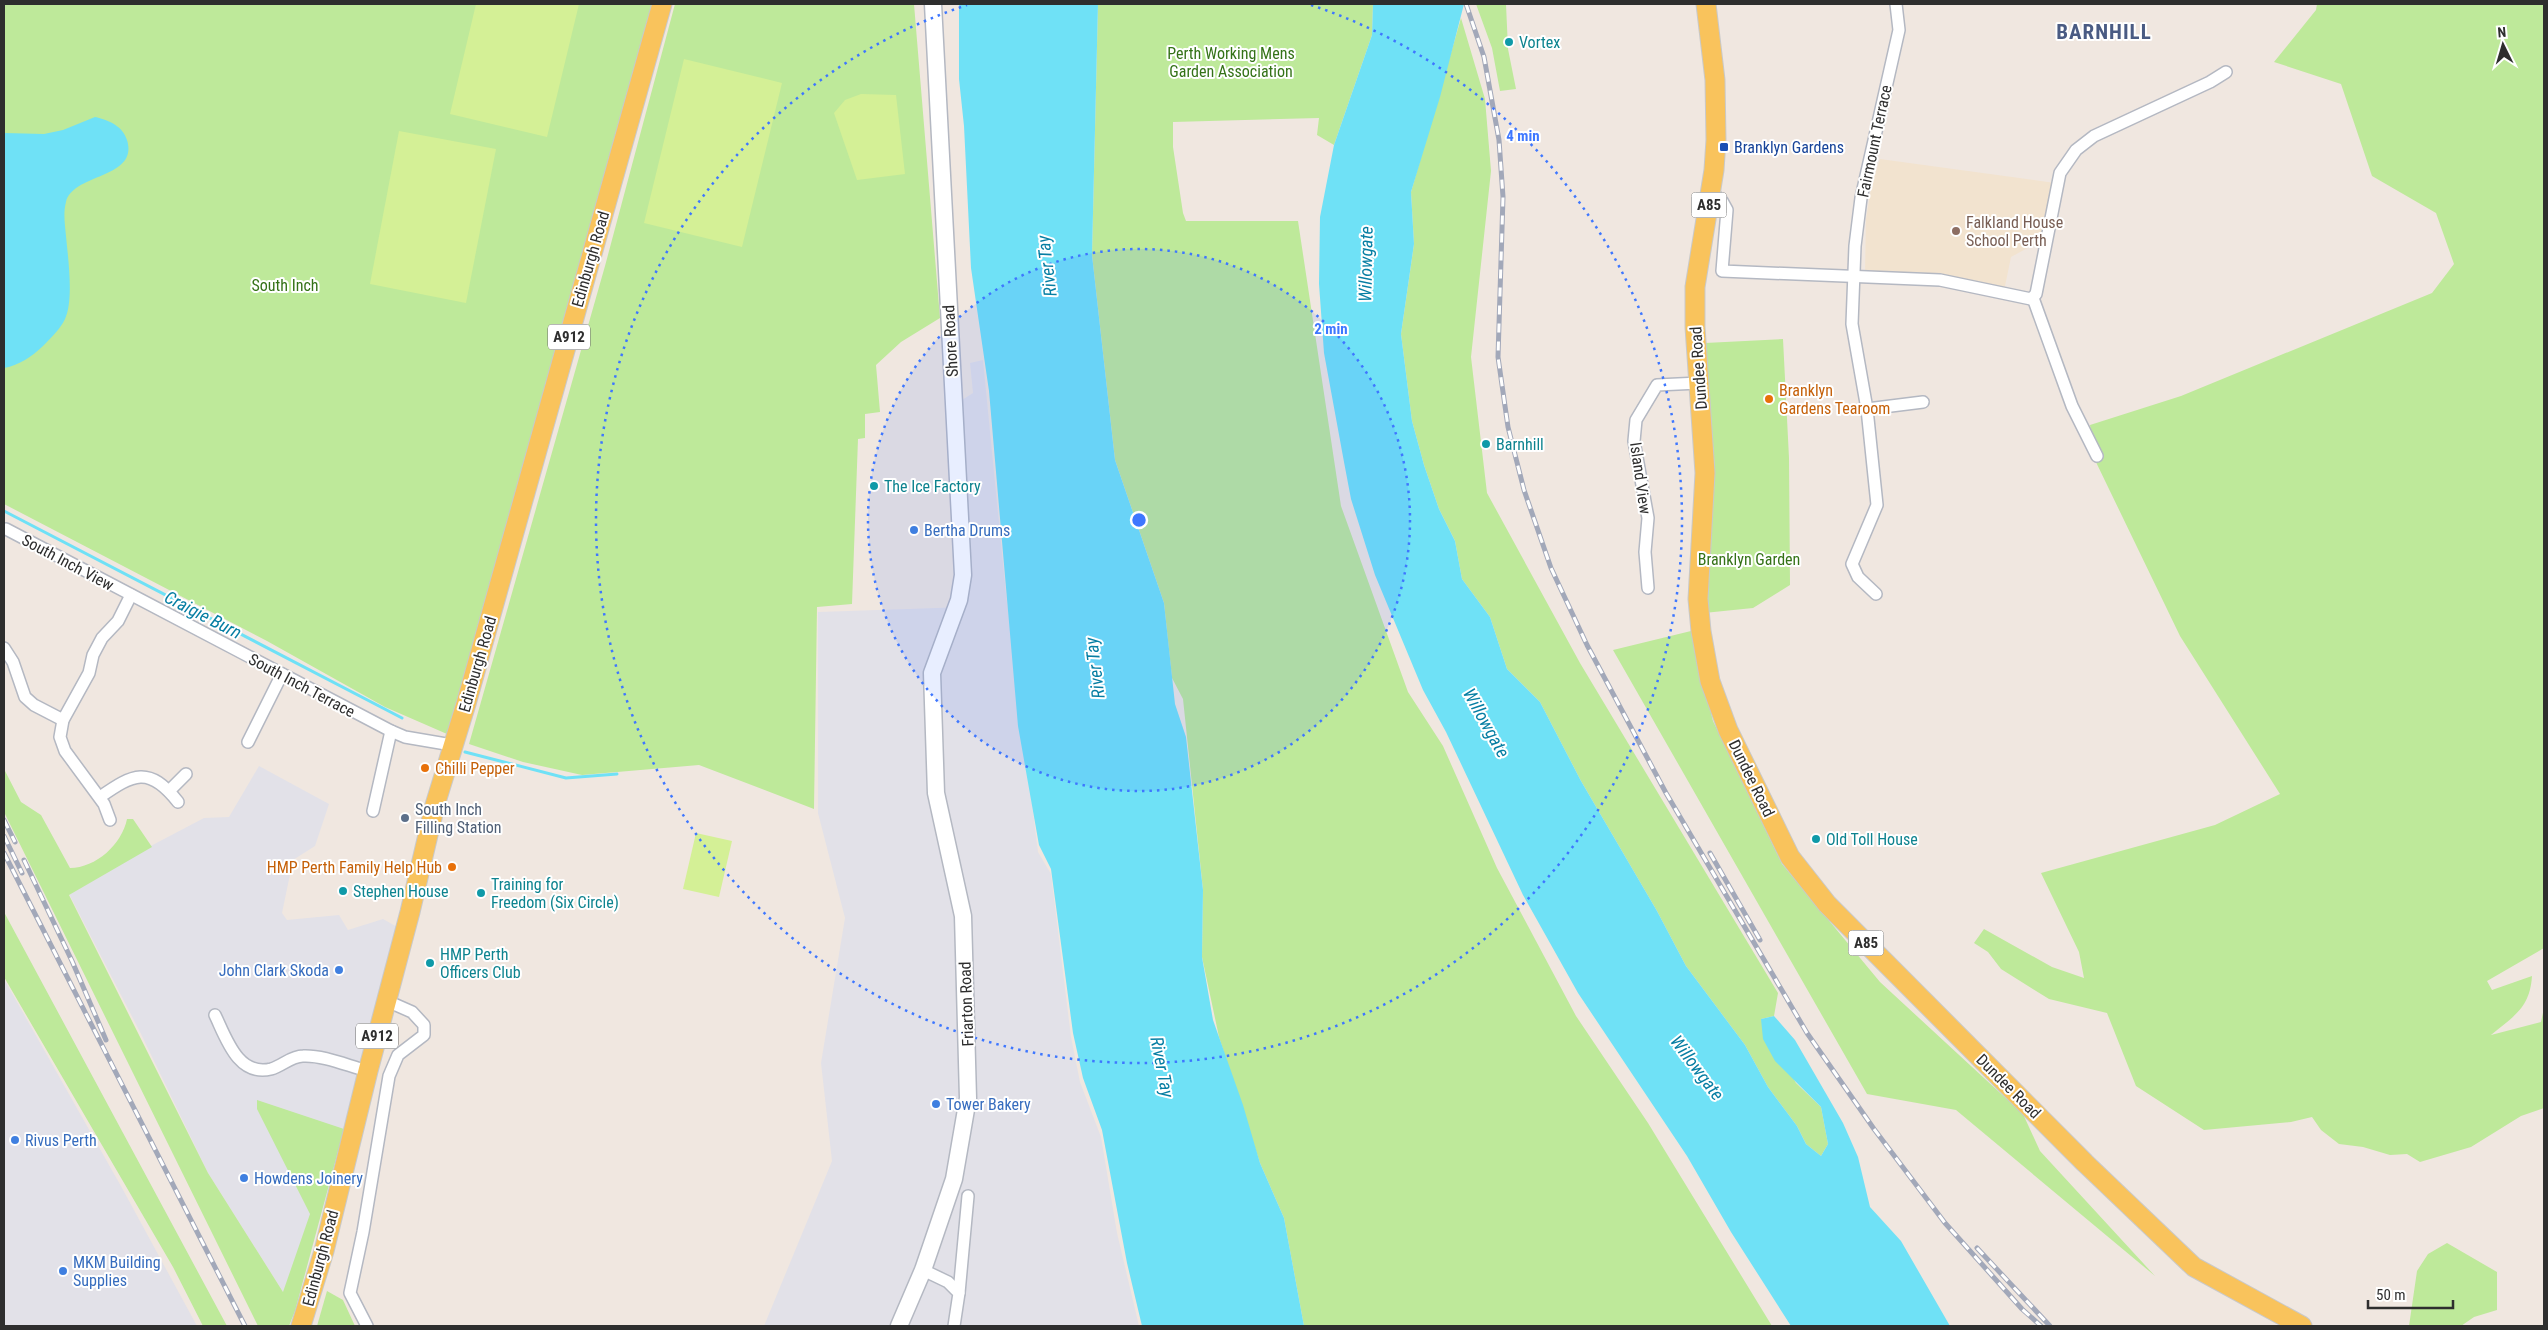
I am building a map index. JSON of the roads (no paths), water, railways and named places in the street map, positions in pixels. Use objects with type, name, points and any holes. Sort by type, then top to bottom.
[{"type":"main road","name":"Edinburgh Road","points":[[301,1326],[324,1252],[368,1071],[452,746],[466,704],[662,4]]},
{"type":"main road","name":"Dundee Road","points":[[1706,4],[1715,80],[1716,120],[1711,192],[1695,287],[1695,327],[1705,473],[1698,599],[1710,681],[1728,730],[1790,858],[1827,904],[2085,1163],[2194,1267],[2302,1326]]},
{"type":"street","name":"Shore Road","points":[[932,673],[960,600],[963,575],[933,4]]},
{"type":"street","name":"Fairmount Terrace","points":[[1876,594],[1858,577],[1852,564],[1877,505],[1867,409],[1852,324],[1855,246],[1862,198],[1899,30],[1896,4]]},
{"type":"street","points":[[2033,298],[2036,294],[2060,173],[2076,150],[2094,136],[2210,82],[2226,72]]},
{"type":"street","points":[[1711,192],[1722,201],[1727,210],[1722,271],[1854,278],[1940,280],[2033,298]]},
{"type":"street","points":[[2033,298],[2072,406],[2097,456]]},
{"type":"street","name":"Island View","points":[[1648,588],[1645,552],[1648,518],[1634,441],[1636,420],[1657,385],[1699,382]]},
{"type":"street","points":[[1867,409],[1923,402]]},
{"type":"street","name":"South Inch View","points":[[6,529],[131,595]]},
{"type":"street","name":"South Inch Terrace","points":[[131,595],[391,731],[405,737],[452,746]]},
{"type":"street","points":[[110,820],[100,798],[65,751],[60,737],[63,720],[89,673],[98,646],[118,621],[131,595]]},
{"type":"street","points":[[4,648],[13,662],[25,697],[34,705],[63,720]]},
{"type":"street","name":"Friarton Road","points":[[899,1326],[924,1270],[954,1179],[968,1098],[963,916],[936,793],[932,673]]},
{"type":"street","points":[[248,742],[282,674]]},
{"type":"street","points":[[373,811],[391,731]]},
{"type":"street","points":[[169,791],[186,774]]},
{"type":"street","points":[[100,798],[126,780],[136,776],[149,777],[169,791],[178,802]]},
{"type":"street","points":[[367,1326],[350,1293],[364,1232],[389,1076],[398,1055],[424,1035],[424,1025],[412,1012],[387,1000]]},
{"type":"street","points":[[215,1015],[236,1057],[253,1068],[271,1069],[302,1056],[314,1056],[368,1071]]},
{"type":"street","points":[[954,1326],[968,1196]]},
{"type":"street","points":[[924,1270],[948,1282],[958,1293]]},
{"type":"water","name":"River Tay","points":[[959,4],[1098,4],[1092,255],[1115,460],[1164,603],[1175,704],[1186,737],[1203,890],[1202,957],[1213,1020],[1243,1105],[1260,1163],[1284,1218],[1304,1326],[1142,1326],[1127,1263],[1102,1130],[1083,1078],[1073,1033],[1051,869],[1039,845],[1018,726],[989,391],[971,268],[964,126],[959,79]]},
{"type":"water","name":"Willowgate","points":[[1373,4],[1464,4],[1440,97],[1411,192],[1414,244],[1401,334],[1412,421],[1439,509],[1455,541],[1462,579],[1490,617],[1507,669],[1540,702],[1581,781],[1657,911],[1686,966],[1745,1045],[1768,1087],[1797,1126],[1806,1144],[1821,1156],[1828,1144],[1821,1107],[1775,1061],[1763,1039],[1761,1019],[1774,1016],[1795,1040],[1843,1123],[1858,1157],[1870,1207],[1901,1241],[1950,1326],[1791,1326],[1731,1232],[1687,1156],[1578,993],[1523,895],[1446,732],[1423,690],[1375,575],[1351,499],[1324,353],[1319,284],[1320,217],[1334,145],[1372,35]]},
{"type":"water","points":[[95,117],[110,122],[122,130],[127,140],[128,153],[124,162],[115,169],[80,186],[71,193],[66,202],[65,210],[70,290],[68,311],[65,319],[55,333],[34,354],[20,363],[4,368],[4,133],[44,134],[63,130]]},
{"type":"waterway","name":"Craigie Burn","points":[[4,511],[402,718]]},
{"type":"waterway","name":"Craigie Burn","points":[[465,752],[566,778],[617,774]]},
{"type":"railway","points":[[1466,4],[1484,57],[1499,140],[1503,197],[1498,357],[1508,427],[1524,490],[1551,568],[1587,645],[1666,793],[1807,1033],[1874,1129],[1945,1223],[2022,1309],[2041,1326]]},
{"type":"railway","points":[[4,820],[15,842]]},
{"type":"railway","points":[[4,836],[22,873]]},
{"type":"railway","points":[[4,853],[245,1326]]},
{"type":"railway","points":[[1710,853],[1760,940]]},
{"type":"railway","points":[[24,860],[72,961],[106,1040]]},
{"type":"railway","points":[[1977,1248],[2050,1326]]},
{"type":"place","name":"Vortex","points":[[1509,42]]},
{"type":"place","name":"Branklyn Gardens","points":[[1724,147]]},
{"type":"place","name":"Falkland House School Perth","points":[[1956,231]]},
{"type":"place","name":"Branklyn Gardens Tearoom","points":[[1769,399]]},
{"type":"place","name":"Barnhill","points":[[1486,444]]},
{"type":"place","name":"The Ice Factory","points":[[874,486]]},
{"type":"place","name":"Bertha Drums","points":[[914,530]]},
{"type":"place","name":"Chilli Pepper","points":[[425,768]]},
{"type":"place","name":"South Inch Filling Station","points":[[405,818]]},
{"type":"place","name":"Old Toll House","points":[[1816,839]]},
{"type":"place","name":"HMP Perth Family Help Hub","points":[[452,867]]},
{"type":"place","name":"Stephen House","points":[[343,891]]},
{"type":"place","name":"Training for Freedom (Six Circle)","points":[[481,893]]},
{"type":"place","name":"HMP Perth Officers Club","points":[[430,963]]},
{"type":"place","name":"John Clark Skoda","points":[[339,970]]},
{"type":"place","name":"Tower Bakery","points":[[936,1104]]},
{"type":"place","name":"Rivus Perth","points":[[15,1140]]},
{"type":"place","name":"Howdens Joinery","points":[[244,1178]]},
{"type":"place","name":"MKM Building Supplies","points":[[63,1271]]},
{"type":"district","name":"BARNHILL","points":[[2104,32]]},
{"type":"park label","name":"Perth Working Mens Garden Association","points":[[1231,62]]},
{"type":"park label","name":"South Inch","points":[[285,285]]},
{"type":"park label","name":"Branklyn Garden","points":[[1749,559]]}]
